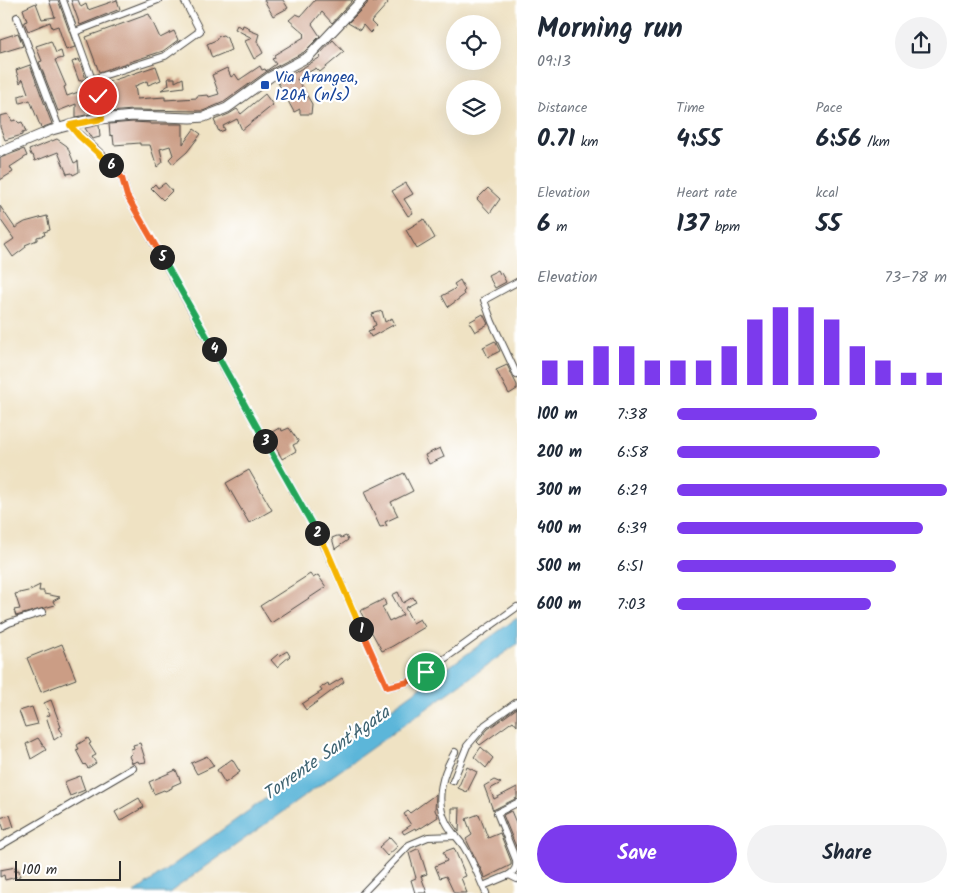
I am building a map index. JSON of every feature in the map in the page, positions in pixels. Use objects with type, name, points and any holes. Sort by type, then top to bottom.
[{"type":"street","points":[[63,0],[93,79],[102,119]]},
{"type":"street","points":[[75,32],[158,0]]},
{"type":"street","points":[[93,79],[165,56],[200,31],[184,0]]},
{"type":"street","points":[[1,150],[59,128],[102,119],[141,116],[204,117],[226,108],[270,77],[308,57],[362,0]]},
{"type":"street","points":[[17,17],[59,128]]},
{"type":"street","points":[[70,125],[79,136],[116,169],[122,178],[127,196],[326,548],[387,687],[408,682],[426,672],[517,607]]},
{"type":"street","points":[[517,282],[484,300],[492,322],[517,375]]},
{"type":"street","points":[[0,628],[9,623],[43,612]]},
{"type":"street","points":[[454,781],[466,746],[485,725],[517,702]]},
{"type":"street","points":[[454,752],[446,766],[441,791],[441,807],[446,822],[465,848],[486,893]]},
{"type":"street","points":[[0,846],[133,768]]},
{"type":"street","points":[[483,886],[509,875],[517,865],[496,813],[517,803]]},
{"type":"street","points":[[363,893],[409,845],[428,837],[456,836]]},
{"type":"street","points":[[509,875],[517,879]]},
{"type":"water","points":[[517,618],[517,644],[169,893],[134,893]]},
{"type":"building","points":[[49,0],[58,0],[75,47],[66,50],[58,26],[52,28],[50,22],[28,31],[24,22],[27,21],[23,9],[36,3],[42,19],[55,17]]},
{"type":"building","points":[[71,0],[78,0],[81,7],[86,4],[88,10],[117,0],[120,9],[80,25]]},
{"type":"building","points":[[264,0],[283,0],[288,8],[273,16]]},
{"type":"building","points":[[315,0],[353,0],[332,23],[322,12],[312,24],[320,36],[304,52],[266,72],[224,102],[203,111],[133,110],[108,112],[107,93],[103,94],[99,85],[156,66],[161,80],[148,85],[147,81],[135,86],[137,99],[165,97],[165,100],[197,98],[197,96],[208,95],[209,97],[219,94],[212,75],[227,68],[231,77],[235,74],[239,80],[260,66],[262,70],[265,69],[266,71],[276,64],[272,59],[275,58],[274,55],[304,37],[305,34],[289,20],[296,14],[301,16]]},
{"type":"building","points":[[368,0],[372,0],[375,3],[377,0],[386,0],[388,3],[371,22],[376,27],[370,33],[363,25],[360,30],[348,23],[367,4]]},
{"type":"building","points":[[149,14],[160,38],[174,31],[178,40],[163,51],[99,72],[86,37]]},
{"type":"building","points":[[237,25],[242,28],[243,25],[259,34],[257,41],[263,53],[254,59],[245,41],[252,38],[235,29]]},
{"type":"building","points":[[18,33],[23,46],[0,53],[0,39]]},
{"type":"building","points":[[223,35],[227,38],[231,50],[212,58],[207,44]]},
{"type":"building","points":[[333,40],[344,52],[320,72],[316,68],[297,79],[312,104],[311,114],[300,114],[300,109],[294,112],[277,81],[321,57],[319,55]]},
{"type":"building","points":[[51,41],[56,53],[61,51],[63,58],[55,60],[66,86],[64,87],[67,96],[90,88],[95,113],[76,117],[76,104],[58,111],[39,62],[42,61],[36,46]]},
{"type":"building","points":[[79,59],[86,79],[79,81],[72,62]]},
{"type":"building","points":[[30,65],[52,124],[41,128],[30,100],[20,103],[19,99],[19,96],[28,93],[23,79],[20,83],[16,70]]},
{"type":"building","points":[[168,78],[175,78],[175,82],[183,78],[184,87],[161,90],[169,85]]},
{"type":"building","points":[[265,94],[273,105],[242,130],[237,119],[223,126],[225,130],[219,132],[214,120],[237,109],[241,114]]},
{"type":"building","points":[[8,114],[12,121],[22,122],[26,132],[5,140],[0,127],[0,116]]},
{"type":"building","points":[[133,122],[183,124],[183,144],[194,129],[201,134],[187,152],[173,164],[169,159],[173,155],[170,146],[160,149],[163,162],[157,167],[150,145],[140,145],[140,143],[114,145],[113,136],[110,135],[109,124]]},
{"type":"building","points":[[99,125],[100,137],[92,139],[85,128]]},
{"type":"building","points":[[57,139],[67,146],[74,163],[78,161],[79,172],[73,175],[72,173],[67,174],[58,152],[35,161],[33,155],[31,155],[29,150]]},
{"type":"building","points":[[24,149],[27,156],[10,167],[13,172],[0,180],[0,158]]},
{"type":"building","points":[[165,183],[172,191],[163,200],[151,188],[155,184],[158,188]]},
{"type":"building","points":[[406,183],[413,194],[404,199],[413,213],[408,216],[392,191]]},
{"type":"building","points":[[488,188],[500,199],[490,213],[477,199]]},
{"type":"building","points":[[0,206],[15,228],[25,222],[47,216],[50,230],[44,232],[45,235],[37,237],[37,240],[25,245],[26,247],[13,257],[5,245],[14,239],[0,219]]},
{"type":"building","points":[[424,219],[435,238],[417,249],[406,230]]},
{"type":"building","points":[[498,270],[506,282],[495,288],[488,275]]},
{"type":"building","points":[[460,280],[465,290],[463,292],[464,295],[448,307],[442,296],[453,290],[456,287],[454,284]]},
{"type":"building","points":[[382,311],[385,322],[392,318],[395,324],[371,337],[368,331],[374,329],[372,327],[376,325],[372,314]]},
{"type":"building","points":[[483,314],[488,324],[475,332],[469,322]]},
{"type":"building","points":[[495,341],[500,351],[488,357],[483,347]]},
{"type":"building","points":[[507,365],[517,385],[517,389],[509,394],[496,370]]},
{"type":"building","points":[[279,428],[282,431],[289,428],[299,442],[293,445],[296,451],[282,459],[269,434]]},
{"type":"building","points":[[440,448],[444,457],[429,464],[425,455]]},
{"type":"building","points":[[249,470],[272,510],[249,523],[226,483]]},
{"type":"building","points":[[404,473],[413,491],[391,502],[398,516],[385,522],[387,526],[380,527],[364,492]]},
{"type":"building","points":[[337,536],[341,538],[346,536],[348,540],[335,549],[332,538]]},
{"type":"building","points":[[310,574],[313,578],[318,575],[326,587],[271,623],[260,606]]},
{"type":"building","points":[[40,585],[39,591],[44,591],[44,594],[60,597],[53,601],[55,605],[16,616],[14,610],[20,609],[15,594],[28,591]]},
{"type":"building","points":[[398,592],[403,603],[413,597],[416,602],[405,608],[413,623],[420,619],[425,627],[382,651],[360,611],[384,599],[386,605],[382,607],[389,621],[403,615],[392,595]]},
{"type":"building","points":[[62,644],[76,679],[41,692],[27,658]]},
{"type":"building","points":[[287,651],[290,656],[277,667],[271,660],[278,654],[279,656]]},
{"type":"building","points":[[342,678],[344,682],[306,710],[302,704],[322,691],[320,688],[328,683],[329,686]]},
{"type":"building","points":[[51,700],[61,727],[59,728],[63,734],[54,740],[46,716],[50,715],[44,703]]},
{"type":"building","points":[[32,707],[38,724],[25,727],[19,711]]},
{"type":"building","points":[[517,708],[517,726],[513,721],[480,745],[477,742],[488,729]]},
{"type":"building","points":[[38,738],[46,750],[31,759],[26,744]]},
{"type":"building","points":[[88,738],[91,743],[89,744],[96,755],[92,757],[96,763],[88,768],[84,765],[76,750],[79,749],[77,745]]},
{"type":"building","points":[[140,743],[146,762],[139,763],[138,761],[132,763],[129,756],[132,753],[131,749],[134,748],[133,745]]},
{"type":"building","points":[[481,747],[493,758],[486,768],[474,757]]},
{"type":"building","points":[[207,756],[214,766],[197,774],[191,763]]},
{"type":"building","points":[[232,759],[240,772],[225,783],[217,770]]},
{"type":"building","points":[[467,767],[477,772],[467,792],[458,788]]},
{"type":"building","points":[[176,770],[181,782],[172,786],[172,788],[154,794],[149,782]]},
{"type":"building","points":[[80,776],[85,790],[70,796],[64,782]]},
{"type":"building","points":[[494,780],[501,783],[490,789],[494,799],[517,787],[517,798],[493,810],[484,786]]},
{"type":"building","points":[[436,794],[435,810],[438,817],[421,828],[416,830],[415,828],[404,834],[402,831],[411,825],[404,814],[408,811],[410,813]]},
{"type":"building","points":[[139,798],[144,807],[120,821],[115,812]]},
{"type":"building","points":[[452,808],[460,808],[459,832],[452,822]]},
{"type":"building","points":[[511,811],[517,825],[517,849],[503,815]]},
{"type":"building","points":[[479,814],[488,838],[500,833],[511,861],[511,865],[485,878],[466,839],[472,835],[466,819]]},
{"type":"building","points":[[10,815],[14,827],[4,830],[0,818]]},
{"type":"building","points":[[390,837],[398,846],[387,856],[379,847]]},
{"type":"building","points":[[454,848],[466,876],[461,878],[467,893],[454,893],[446,876],[440,878],[435,866],[447,861],[443,852]]},
{"type":"building","points":[[419,849],[427,874],[421,876],[427,893],[415,893],[411,880],[416,878],[409,853]]},
{"type":"building","points":[[16,867],[14,871],[19,870],[20,876],[5,880],[4,875],[0,877],[0,870]]},
{"type":"place","name":"Via Arangea, 120A (n/s)","points":[[265,85]]},
{"type":"route","points":[[98,96],[102,119],[70,125],[79,136],[116,169],[122,178],[127,196],[326,548],[387,687],[408,682],[426,672]]},
{"type":"water label","name":"Torrente Sant'Agata","points":[[326,753]]}]
